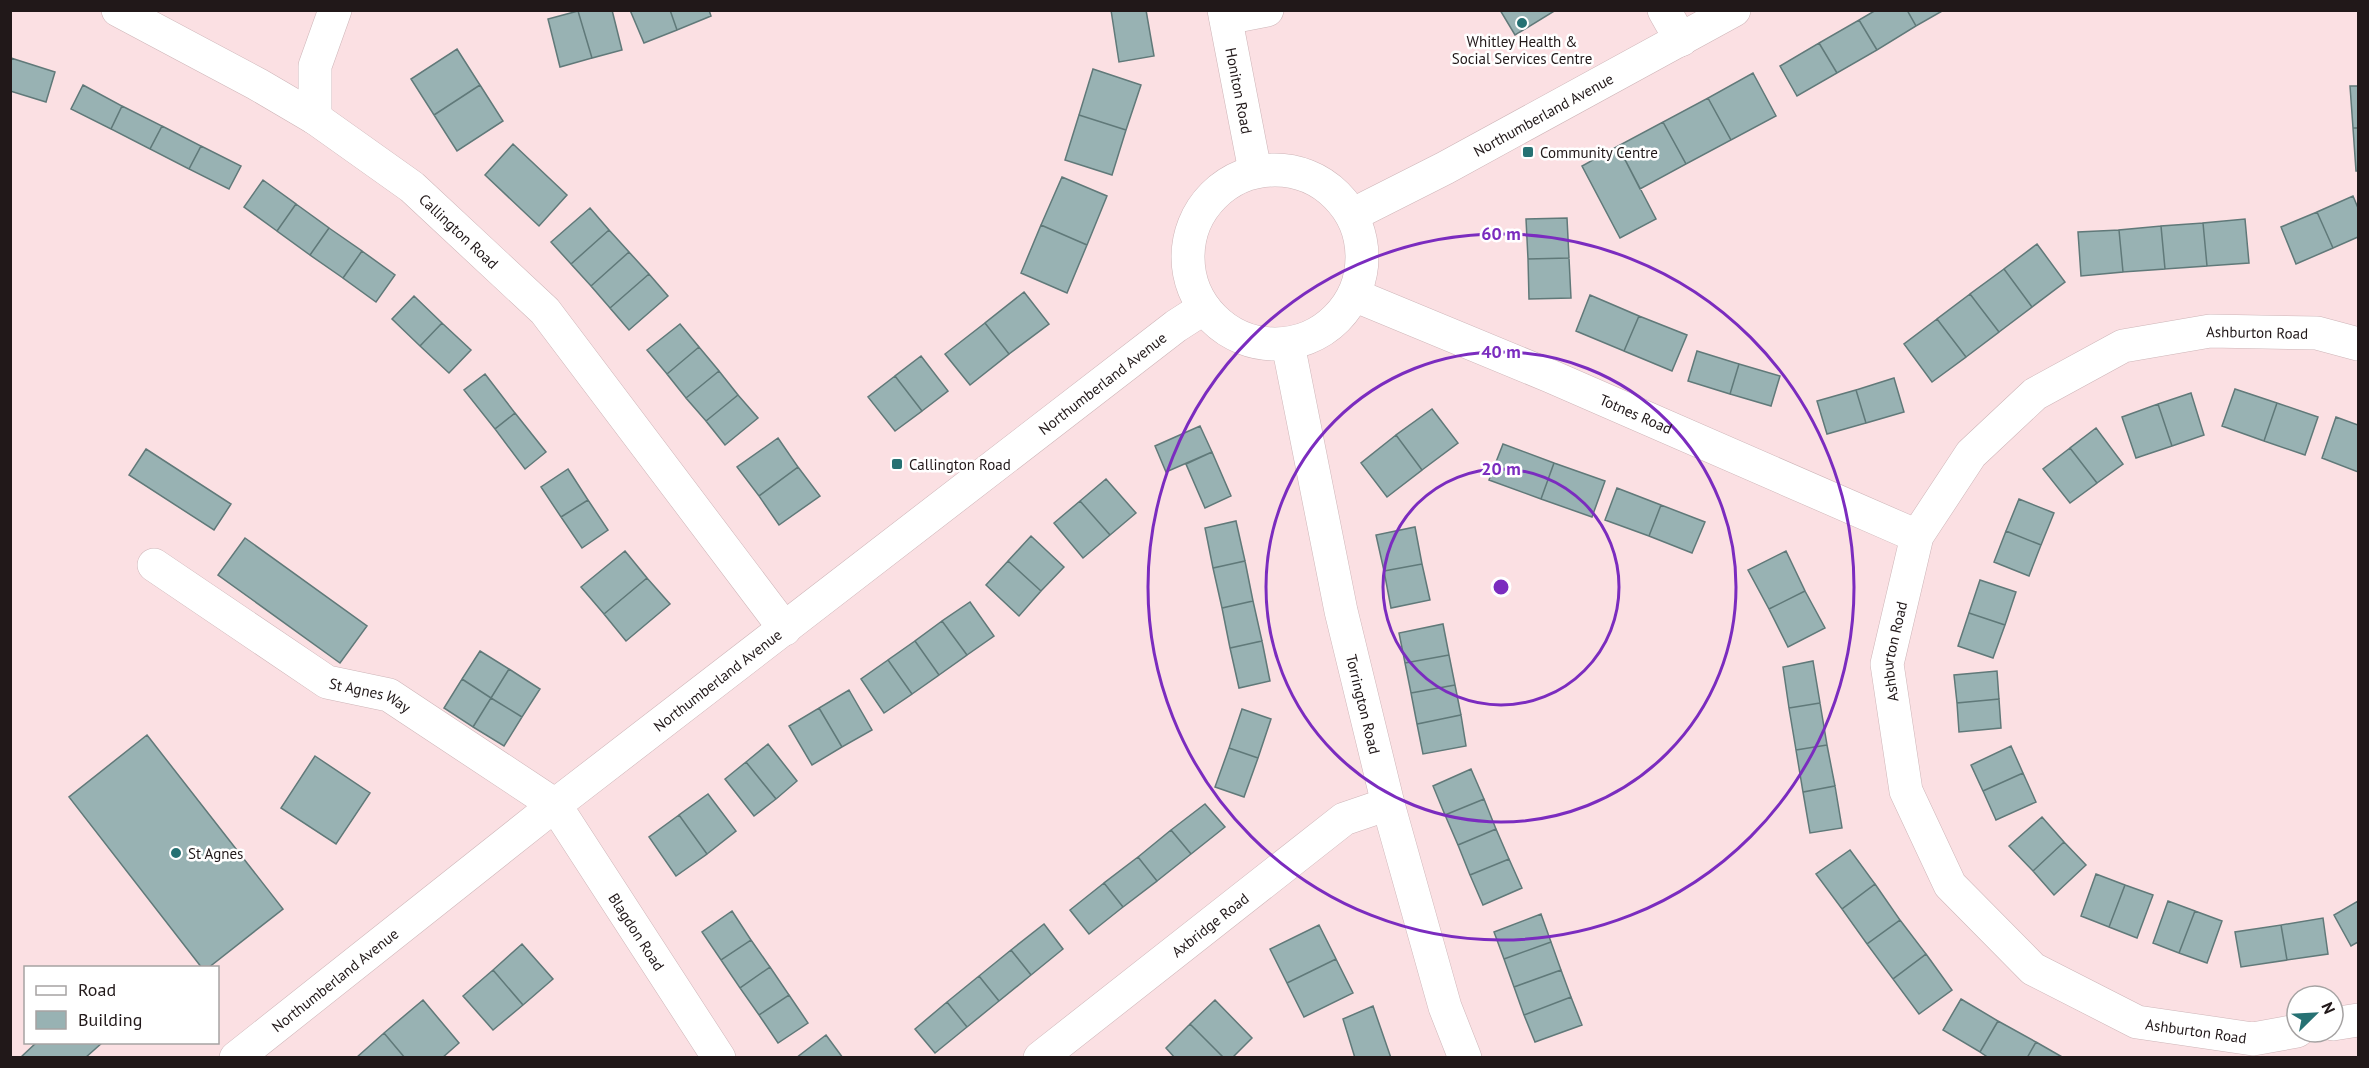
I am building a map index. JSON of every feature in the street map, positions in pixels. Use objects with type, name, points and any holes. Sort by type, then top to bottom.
[{"type":"street","name":"Callington Road","points":[[118,10],[257,84],[315,118],[412,187],[545,311],[785,629]]},
{"type":"street","points":[[315,118],[315,66],[335,10]]},
{"type":"street","points":[[1225,14],[1267,10]]},
{"type":"street","points":[[1664,10],[1681,40]]},
{"type":"street","name":"Northumberland Avenue","points":[[1352,215],[1734,10]]},
{"type":"street","name":"Honiton Road","points":[[1225,14],[1255,171]]},
{"type":"street","points":[[1284,170],[1311,177],[1335,193],[1352,215],[1361,242],[1362,269],[1354,295],[1343,313],[1327,328],[1308,338],[1288,344],[1263,344],[1241,338],[1220,325],[1204,308],[1191,282],[1187,254],[1193,226],[1207,201],[1228,182],[1255,171],[1284,170]]},
{"type":"street","name":"Totnes Road","points":[[1354,295],[1550,376],[1917,536]]},
{"type":"street","name":"Northumberland Avenue","points":[[236,1058],[555,805],[1167,334],[1204,308]]},
{"type":"street","name":"Ashburton Road","points":[[2285,1033],[2253,1039],[2137,1022],[2033,969],[1950,885],[1906,791],[1887,664],[1917,536],[1971,454],[2035,394],[2123,346],[2210,331],[2317,333],[2358,344]]},
{"type":"street","name":"Torrington Road","points":[[1288,344],[1341,611],[1388,804],[1445,1006],[1465,1058]]},
{"type":"street","name":"St Agnes Way","points":[[154,565],[327,682],[388,695],[555,805]]},
{"type":"street","name":"Axbridge Road","points":[[1040,1058],[1344,819],[1388,804]]},
{"type":"street","name":"Blagdon Road","points":[[555,805],[719,1058]]},
{"type":"building","points":[[612,10],[622,50],[592,58],[578,11]]},
{"type":"building","points":[[630,10],[670,10],[677,30],[644,43]]},
{"type":"building","points":[[670,10],[709,10],[711,16],[677,30]]},
{"type":"building","points":[[1111,10],[1146,10],[1154,56],[1119,62]]},
{"type":"building","name":"Whitley Health & Social Services Centre","points":[[1500,10],[1556,10],[1515,35]]},
{"type":"building","points":[[1876,10],[1907,10],[1916,26],[1877,50],[1859,20]]},
{"type":"building","points":[[1907,10],[1944,10],[1916,26]]},
{"type":"building","points":[[578,11],[592,58],[560,67],[548,19]]},
{"type":"building","points":[[1859,20],[1877,50],[1837,73],[1819,43]]},
{"type":"building","points":[[1819,43],[1837,73],[1797,96],[1780,66]]},
{"type":"building","points":[[457,49],[480,85],[434,115],[411,79]]},
{"type":"building","points":[[11,58],[55,72],[46,102],[10,91]]},
{"type":"building","points":[[1093,69],[1141,85],[1126,130],[1079,115]]},
{"type":"building","points":[[1753,73],[1776,116],[1731,140],[1708,98]]},
{"type":"building","points":[[83,85],[122,106],[111,129],[71,109]]},
{"type":"building","points":[[480,85],[503,121],[457,151],[434,115]]},
{"type":"building","points":[[2350,86],[2358,86],[2358,128],[2353,128]]},
{"type":"building","points":[[1708,98],[1731,140],[1686,164],[1663,122]]},
{"type":"building","points":[[122,106],[162,126],[150,149],[111,129]]},
{"type":"building","points":[[1079,115],[1126,130],[1112,175],[1065,160]]},
{"type":"building","points":[[1663,122],[1686,164],[1640,189],[1618,146]]},
{"type":"building","points":[[162,126],[201,146],[189,169],[150,149]]},
{"type":"building","points":[[2353,128],[2358,128],[2358,171],[2356,171]]},
{"type":"building","points":[[513,144],[567,195],[539,226],[485,175]]},
{"type":"building","points":[[201,146],[241,166],[229,189],[189,169]]},
{"type":"building","points":[[1618,146],[1656,219],[1620,238],[1582,166]]},
{"type":"building","points":[[1062,177],[1107,196],[1087,245],[1041,225]]},
{"type":"building","points":[[263,180],[296,204],[277,231],[244,207]]},
{"type":"building","points":[[2353,196],[2358,208],[2358,237],[2333,248],[2317,212]]},
{"type":"building","points":[[296,204],[329,228],[310,255],[277,231]]},
{"type":"building","points":[[590,208],[609,230],[571,264],[551,242]]},
{"type":"building","points":[[2317,212],[2333,248],[2296,264],[2281,227]]},
{"type":"building","points":[[1567,218],[1569,258],[1528,259],[1526,219]]},
{"type":"building","points":[[2245,219],[2249,263],[2207,266],[2203,223]]},
{"type":"building","points":[[2203,223],[2207,266],[2165,269],[2161,226]]},
{"type":"building","points":[[1041,225],[1087,245],[1067,293],[1021,273]]},
{"type":"building","points":[[2161,226],[2165,269],[2123,272],[2119,230]]},
{"type":"building","points":[[329,228],[362,251],[343,278],[310,255]]},
{"type":"building","points":[[609,230],[629,252],[591,286],[571,264]]},
{"type":"building","points":[[2119,230],[2123,272],[2081,276],[2078,232]]},
{"type":"building","points":[[2037,244],[2065,282],[2032,307],[2004,269]]},
{"type":"building","points":[[362,251],[395,275],[376,302],[343,278]]},
{"type":"building","points":[[629,252],[649,274],[610,308],[591,286]]},
{"type":"building","points":[[1569,258],[1571,298],[1529,299],[1528,259]]},
{"type":"building","points":[[2004,269],[2032,307],[1999,332],[1970,294]]},
{"type":"building","points":[[649,274],[668,296],[629,330],[610,308]]},
{"type":"building","points":[[1024,292],[1049,324],[1009,354],[985,323]]},
{"type":"building","points":[[1970,294],[1999,332],[1966,357],[1937,319]]},
{"type":"building","points":[[1590,295],[1639,316],[1624,351],[1576,331]]},
{"type":"building","points":[[414,296],[442,323],[420,346],[392,319]]},
{"type":"building","points":[[1639,316],[1687,335],[1672,371],[1624,351]]},
{"type":"building","points":[[1937,319],[1966,357],[1932,382],[1904,344]]},
{"type":"building","points":[[442,323],[471,350],[449,373],[420,346]]},
{"type":"building","points":[[985,323],[1009,354],[970,385],[945,354]]},
{"type":"building","points":[[680,324],[699,347],[667,374],[647,350]]},
{"type":"building","points":[[699,347],[719,371],[686,398],[667,374]]},
{"type":"building","points":[[1697,351],[1739,364],[1730,394],[1688,381]]},
{"type":"building","points":[[921,356],[948,391],[922,411],[895,376]]},
{"type":"building","points":[[1739,364],[1780,376],[1771,406],[1730,394]]},
{"type":"building","points":[[719,371],[738,395],[706,421],[686,398]]},
{"type":"building","points":[[485,374],[515,413],[495,429],[464,390]]},
{"type":"building","points":[[895,376],[922,411],[895,431],[868,397]]},
{"type":"building","points":[[1894,378],[1904,412],[1866,423],[1856,390]]},
{"type":"building","points":[[2235,389],[2277,403],[2264,441],[2222,426]]},
{"type":"building","points":[[1856,390],[1866,423],[1827,434],[1817,401]]},
{"type":"building","points":[[2191,393],[2204,435],[2172,446],[2158,404]]},
{"type":"building","points":[[738,395],[758,418],[725,445],[706,421]]},
{"type":"building","points":[[2277,403],[2318,417],[2305,455],[2264,441]]},
{"type":"building","points":[[2158,404],[2172,446],[2136,458],[2122,417]]},
{"type":"building","points":[[1432,409],[1458,443],[1422,470],[1396,435]]},
{"type":"building","points":[[515,413],[546,452],[525,469],[495,429]]},
{"type":"building","points":[[2336,417],[2358,425],[2358,472],[2322,458]]},
{"type":"building","points":[[1200,426],[1212,452],[1166,472],[1155,446]]},
{"type":"building","points":[[2096,428],[2123,464],[2097,483],[2070,448]]},
{"type":"building","points":[[1396,435],[1422,470],[1387,497],[1361,463]]},
{"type":"building","points":[[778,438],[798,467],[759,496],[737,467]]},
{"type":"building","points":[[1503,444],[1554,463],[1541,499],[1489,480]]},
{"type":"building","points":[[2070,448],[2097,483],[2070,503],[2043,469]]},
{"type":"building","points":[[146,449],[231,504],[214,530],[129,475]]},
{"type":"building","points":[[1212,452],[1231,496],[1205,508],[1186,464]]},
{"type":"building","points":[[1554,463],[1605,481],[1592,517],[1541,499]]},
{"type":"building","points":[[798,467],[820,496],[779,525],[759,496]]},
{"type":"building","points":[[568,469],[588,500],[561,517],[541,487]]},
{"type":"building","points":[[1106,479],[1136,513],[1110,535],[1080,501]]},
{"type":"building","points":[[1617,488],[1661,505],[1649,536],[1605,520]]},
{"type":"building","points":[[2019,499],[2054,513],[2041,545],[2006,531]]},
{"type":"building","points":[[588,500],[608,530],[582,548],[561,517]]},
{"type":"building","points":[[1080,501],[1110,535],[1083,558],[1054,523]]},
{"type":"building","points":[[1661,505],[1705,522],[1692,553],[1649,536]]},
{"type":"building","points":[[1236,521],[1245,561],[1213,568],[1205,528]]},
{"type":"building","points":[[1415,527],[1422,564],[1384,571],[1376,535]]},
{"type":"building","points":[[2006,531],[2041,545],[2029,576],[1994,562]]},
{"type":"building","points":[[1031,536],[1064,567],[1041,591],[1008,561]]},
{"type":"building","points":[[245,538],[367,626],[340,663],[218,575]]},
{"type":"building","points":[[625,551],[647,578],[604,614],[581,587]]},
{"type":"building","points":[[1786,551],[1805,591],[1769,609],[1748,570]]},
{"type":"building","points":[[1008,561],[1041,591],[1019,616],[986,585]]},
{"type":"building","points":[[1245,561],[1253,601],[1222,608],[1213,568]]},
{"type":"building","points":[[1422,564],[1430,600],[1391,608],[1384,571]]},
{"type":"building","points":[[647,578],[670,604],[626,641],[604,614]]},
{"type":"building","points":[[1980,580],[2016,592],[2005,625],[1969,613]]},
{"type":"building","points":[[1805,591],[1825,628],[1788,647],[1769,609]]},
{"type":"building","points":[[1253,601],[1262,641],[1230,648],[1222,608]]},
{"type":"building","points":[[970,602],[994,636],[967,655],[942,621]]},
{"type":"building","points":[[1969,613],[2005,625],[1993,658],[1958,646]]},
{"type":"building","points":[[942,621],[967,655],[939,675],[915,641]]},
{"type":"building","points":[[1443,624],[1449,655],[1405,663],[1399,633]]},
{"type":"building","points":[[915,641],[939,675],[912,694],[888,660]]},
{"type":"building","points":[[1262,641],[1270,681],[1239,688],[1230,648]]},
{"type":"building","points":[[480,651],[509,669],[491,698],[462,679]]},
{"type":"building","points":[[1449,655],[1455,685],[1411,693],[1405,663]]},
{"type":"building","points":[[888,660],[912,694],[884,713],[861,679]]},
{"type":"building","points":[[1813,661],[1820,703],[1789,708],[1783,667]]},
{"type":"building","points":[[509,669],[540,689],[522,717],[491,698]]},
{"type":"building","points":[[1997,671],[1999,699],[1957,703],[1954,675]]},
{"type":"building","points":[[462,679],[491,698],[473,727],[444,708]]},
{"type":"building","points":[[1455,685],[1461,715],[1417,724],[1411,693]]},
{"type":"building","points":[[849,690],[872,730],[842,747],[819,708]]},
{"type":"building","points":[[491,698],[522,717],[504,746],[473,727]]},
{"type":"building","points":[[1999,699],[2001,728],[1959,732],[1957,703]]},
{"type":"building","points":[[1820,703],[1827,745],[1796,750],[1789,708]]},
{"type":"building","points":[[819,708],[842,747],[812,765],[789,726]]},
{"type":"building","points":[[1242,709],[1271,719],[1258,758],[1229,748]]},
{"type":"building","points":[[1461,715],[1466,746],[1423,754],[1417,724]]},
{"type":"building","name":"St Agnes","points":[[147,735],[283,909],[211,966],[200,966],[69,797]]},
{"type":"building","points":[[768,744],[797,781],[776,799],[746,762]]},
{"type":"building","points":[[1827,745],[1835,786],[1803,792],[1796,750]]},
{"type":"building","points":[[2011,746],[2023,773],[1983,791],[1971,765]]},
{"type":"building","points":[[1229,748],[1258,758],[1244,797],[1215,787]]},
{"type":"building","points":[[315,756],[370,793],[336,844],[281,808]]},
{"type":"building","points":[[746,762],[776,799],[754,816],[725,779]]},
{"type":"building","points":[[1471,769],[1484,799],[1445,815],[1433,786]]},
{"type":"building","points":[[2023,773],[2036,802],[1996,820],[1983,791]]},
{"type":"building","points":[[1835,786],[1842,828],[1810,833],[1803,792]]},
{"type":"building","points":[[708,794],[736,831],[707,854],[679,815]]},
{"type":"building","points":[[1484,799],[1496,829],[1458,845],[1445,815]]},
{"type":"building","points":[[1205,804],[1225,827],[1191,854],[1171,830]]},
{"type":"building","points":[[679,815],[707,854],[676,876],[649,837]]},
{"type":"building","points":[[2042,817],[2064,842],[2033,871],[2009,846]]},
{"type":"building","points":[[1496,829],[1509,859],[1470,875],[1458,845]]},
{"type":"building","points":[[1171,830],[1191,854],[1157,881],[1138,857]]},
{"type":"building","points":[[2064,842],[2086,865],[2054,895],[2033,871]]},
{"type":"building","points":[[1850,850],[1875,884],[1842,909],[1816,874]]},
{"type":"building","points":[[1138,857],[1157,881],[1123,907],[1104,883]]},
{"type":"building","points":[[1509,859],[1522,888],[1483,905],[1470,875]]},
{"type":"building","points":[[2096,874],[2125,885],[2109,927],[2081,916]]},
{"type":"building","points":[[1104,883],[1123,907],[1089,934],[1070,910]]},
{"type":"building","points":[[1875,884],[1900,920],[1867,944],[1842,909]]},
{"type":"building","points":[[2125,885],[2153,895],[2137,938],[2109,927]]},
{"type":"building","points":[[2168,901],[2195,911],[2179,953],[2153,943]]},
{"type":"building","points":[[2358,901],[2358,942],[2351,946],[2334,915]]},
{"type":"building","points":[[732,911],[751,940],[721,960],[702,932]]},
{"type":"building","points":[[2195,911],[2222,921],[2207,963],[2179,953]]},
{"type":"building","points":[[1541,914],[1551,942],[1504,959],[1494,932]]},
{"type":"building","points":[[2323,918],[2328,954],[2287,960],[2281,925]]},
{"type":"building","points":[[1900,920],[1926,954],[1893,979],[1867,944]]},
{"type":"building","points":[[1044,924],[1063,949],[1031,975],[1011,950]]},
{"type":"building","points":[[1319,925],[1336,959],[1287,983],[1270,949]]},
{"type":"building","points":[[2281,925],[2287,960],[2241,967],[2235,932]]},
{"type":"building","points":[[751,940],[770,967],[740,988],[721,960]]},
{"type":"building","points":[[1551,942],[1561,970],[1514,987],[1504,959]]},
{"type":"building","points":[[522,944],[553,979],[523,1005],[493,970]]},
{"type":"building","points":[[1011,950],[1031,975],[999,1001],[979,976]]},
{"type":"building","points":[[1926,954],[1952,990],[1919,1014],[1893,979]]},
{"type":"building","points":[[1336,959],[1353,993],[1304,1017],[1287,983]]},
{"type":"building","points":[[770,967],[789,995],[759,1015],[740,988]]},
{"type":"building","points":[[493,970],[523,1005],[493,1030],[463,996]]},
{"type":"building","points":[[1561,970],[1571,997],[1524,1015],[1514,987]]},
{"type":"building","points":[[979,976],[999,1001],[967,1027],[947,1002]]},
{"type":"building","points":[[789,995],[808,1023],[778,1043],[759,1015]]},
{"type":"building","points":[[1571,997],[1582,1025],[1535,1042],[1524,1015]]},
{"type":"building","points":[[1961,999],[1998,1021],[1980,1052],[1943,1030]]},
{"type":"building","points":[[423,1000],[459,1043],[442,1058],[405,1058],[384,1033]]},
{"type":"building","points":[[1215,1000],[1252,1038],[1232,1058],[1224,1058],[1190,1024]]},
{"type":"building","points":[[947,1002],[967,1027],[935,1053],[915,1029]]},
{"type":"building","points":[[1373,1006],[1391,1058],[1355,1058],[1343,1019]]},
{"type":"building","points":[[1998,1021],[2036,1042],[2027,1058],[1989,1058],[1980,1052]]},
{"type":"building","points":[[1190,1024],[1224,1058],[1175,1058],[1166,1048]]},
{"type":"building","points":[[384,1033],[405,1058],[356,1058]]},
{"type":"building","points":[[826,1035],[843,1058],[796,1058]]},
{"type":"building","points":[[2036,1042],[2064,1058],[2027,1058]]},
{"type":"building","points":[[35,1044],[101,1044],[85,1058],[20,1058]]},
{"type":"place","name":"Whitley Health & Social Services Centre","points":[[1522,23]]},
{"type":"place","name":"Community Centre","points":[[1528,152]]},
{"type":"place","name":"Callington Road","points":[[897,464]]},
{"type":"place","name":"St Agnes","points":[[176,853]]}]
